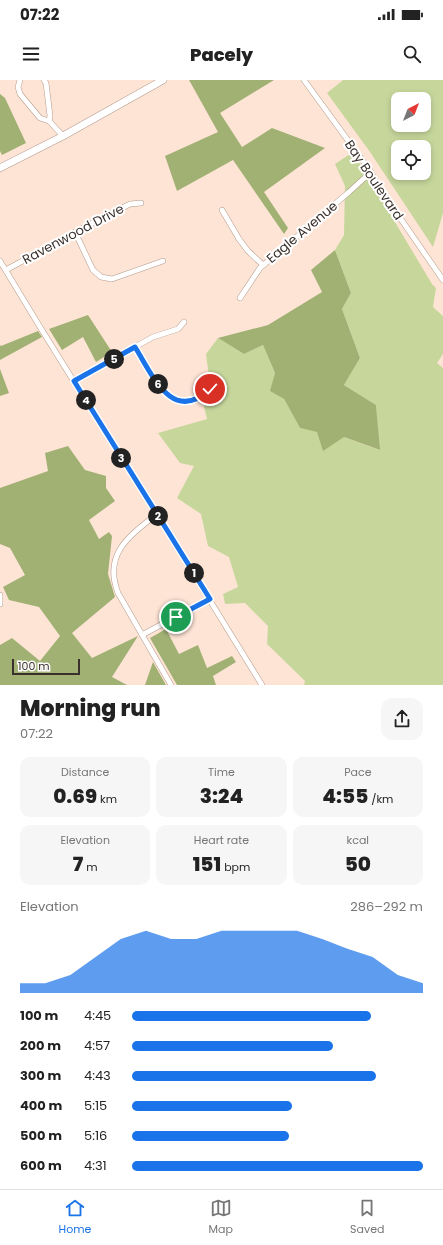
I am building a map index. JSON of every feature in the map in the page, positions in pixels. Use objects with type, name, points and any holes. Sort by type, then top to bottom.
[{"type":"highway","points":[[0,168],[63,136],[160,81]]},
{"type":"street","points":[[20,80],[18,87],[20,94],[40,118],[49,121],[63,136]]},
{"type":"street","points":[[44,80],[46,83],[50,116],[49,121]]},
{"type":"street","name":"Bay Boulevard","points":[[304,80],[371,172],[378,186],[443,280]]},
{"type":"street","name":"Eagle Avenue","points":[[240,298],[255,274],[263,265],[371,172]]},
{"type":"street","name":"Ravenwood Drive","points":[[6,270],[130,204],[141,203]]},
{"type":"street","points":[[222,210],[239,239],[248,251],[263,265]]},
{"type":"street","points":[[75,232],[93,270],[101,277],[112,279],[163,261]]},
{"type":"street","points":[[0,261],[262,685]]},
{"type":"street","points":[[74,381],[153,337],[178,329],[184,322]]},
{"type":"street","points":[[135,347],[159,385],[172,398],[178,401],[191,400],[205,394],[210,389]]},
{"type":"street","points":[[157,514],[134,532],[123,544],[116,554],[113,576],[118,594],[171,685]]},
{"type":"street","points":[[0,595],[0,604]]},
{"type":"street","points":[[142,634],[210,599]]},
{"type":"green space","points":[[189,80],[274,80],[220,113],[242,147],[272,128],[325,148],[264,192],[288,228],[284,234],[233,160],[177,191],[165,156],[218,132]]},
{"type":"green space","points":[[343,80],[443,80],[443,213],[433,247],[370,152],[327,93]]},
{"type":"green space","points":[[0,94],[5,98],[26,143],[2,155],[0,151]]},
{"type":"green space","points":[[353,152],[432,284],[436,288],[433,307],[443,316],[443,354],[437,363],[443,368],[443,685],[304,685],[305,681],[267,644],[268,626],[245,603],[225,604],[223,594],[238,587],[229,557],[208,546],[201,514],[177,498],[194,466],[180,463],[158,433],[207,419],[201,395],[210,384],[206,354],[218,338],[244,354],[263,345],[275,373],[271,391],[284,399],[300,428],[344,437],[379,450],[376,405],[344,385],[360,358],[342,309],[351,293],[335,250],[344,235],[345,186],[335,164]]},
{"type":"green space","points":[[335,250],[351,293],[342,309],[360,358],[344,385],[376,405],[380,450],[344,437],[323,451],[317,432],[300,428],[284,399],[270,391],[275,373],[263,345],[244,354],[218,338],[268,325],[322,292],[311,270]]},
{"type":"green space","points":[[88,315],[112,352],[96,362],[83,337],[62,350],[49,329]]},
{"type":"green space","points":[[38,331],[42,337],[0,360],[0,345],[1,346]]},
{"type":"green space","points":[[0,369],[9,393],[0,396]]},
{"type":"green space","points":[[68,446],[85,470],[106,476],[106,488],[115,501],[89,520],[99,539],[109,532],[112,536],[108,574],[115,597],[72,633],[92,658],[138,636],[112,677],[127,685],[0,685],[0,645],[12,638],[40,661],[60,636],[39,607],[9,600],[3,587],[25,575],[10,548],[0,544],[0,488],[48,471],[45,453]]},
{"type":"green space","points":[[166,629],[179,654],[198,645],[207,668],[232,656],[236,662],[213,676],[216,685],[177,685],[150,638]]},
{"type":"green space","points":[[153,662],[166,685],[145,685]]},
{"type":"route","points":[[176,617],[210,599],[74,381],[135,347],[159,385],[166,394],[172,398],[184,402],[198,398],[210,389]]}]
